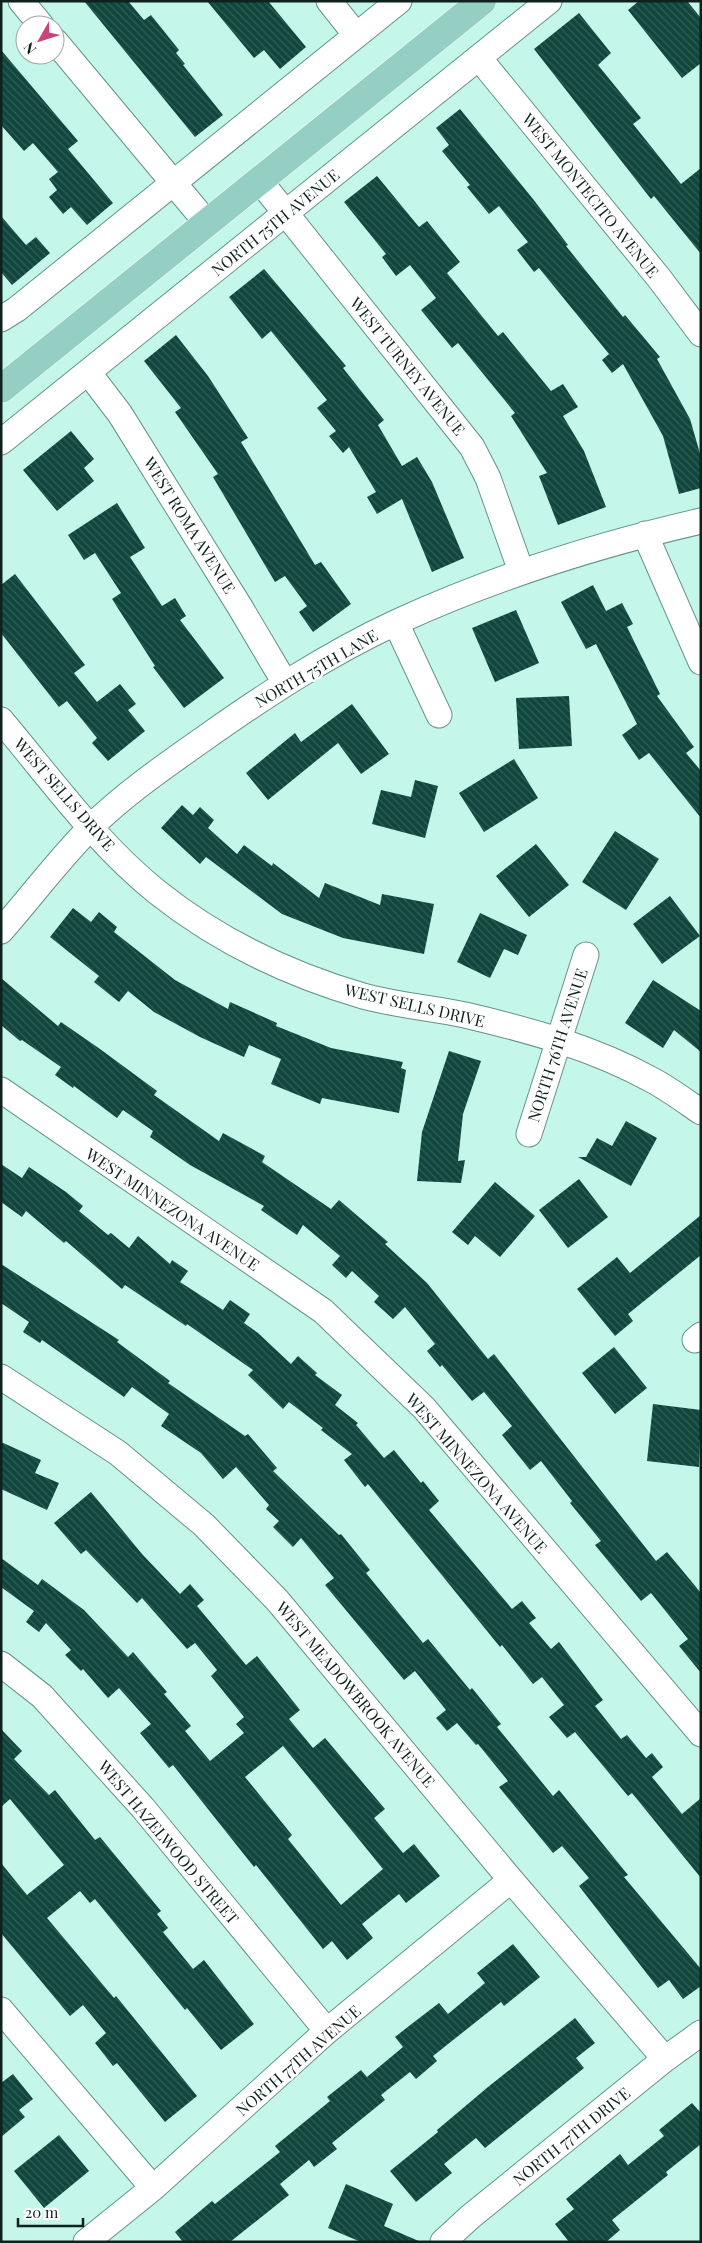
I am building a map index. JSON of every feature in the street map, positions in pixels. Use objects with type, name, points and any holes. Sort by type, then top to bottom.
[{"type":"main road","points":[[1,389],[482,1]]},
{"type":"street","points":[[22,1],[33,15]]},
{"type":"street","points":[[328,1],[356,35]]},
{"type":"street","points":[[1,319],[17,309],[398,1]]},
{"type":"street","name":"NORTH 75TH AVENUE","points":[[1,442],[549,1]]},
{"type":"street","points":[[65,53],[207,223]]},
{"type":"street","name":"WEST MONTECITO AVENUE","points":[[479,58],[659,278],[701,334]]},
{"type":"street","name":"WEST TURNEY AVENUE","points":[[260,181],[472,447],[488,478],[520,572]]},
{"type":"street","name":"WEST ROMA AVENUE","points":[[88,372],[125,422],[285,683]]},
{"type":"street","name":"NORTH 75TH LANE","points":[[1,931],[91,827],[176,758],[285,683],[396,622],[520,572],[645,534],[701,521]]},
{"type":"street","points":[[645,534],[701,662]]},
{"type":"street","points":[[396,622],[439,715]]},
{"type":"street","name":"WEST SELLS DRIVE","points":[[1,720],[91,827],[156,891],[211,932],[276,965],[364,996],[465,1015],[559,1039],[653,1080],[701,1112]]},
{"type":"street","name":"NORTH 76TH AVENUE","points":[[529,1134],[586,955]]},
{"type":"street","name":"WEST MINNEZONA AVENUE","points":[[1,1090],[323,1311],[424,1408],[701,1734]]},
{"type":"street","name":"WEST MEADOWBROOK AVENUE","points":[[1,1377],[118,1453],[204,1525],[276,1600],[511,1880],[665,2059]]},
{"type":"street","name":"WEST HAZELWOOD STREET","points":[[1,1664],[42,1696],[143,1808],[327,2031]]},
{"type":"street","name":"NORTH 77TH AVENUE","points":[[86,2242],[153,2188],[327,2031],[511,1880]]},
{"type":"street","points":[[1,2010],[153,2188]]},
{"type":"street","name":"NORTH 77TH DRIVE","points":[[444,2242],[470,2217],[665,2059],[701,2033]]},
{"type":"building","points":[[84,1],[128,1],[144,20],[151,15],[179,50],[176,53],[185,64],[183,65],[223,115],[195,137]]},
{"type":"building","points":[[207,1],[268,1],[306,47],[280,69],[264,50],[254,58]]},
{"type":"building","points":[[639,1],[687,1],[701,18],[701,63],[682,78],[628,10]]},
{"type":"building","points":[[579,13],[611,53],[598,65],[641,118],[633,124],[681,184],[701,168],[701,254],[654,196],[651,199],[534,49]]},
{"type":"building","points":[[1,50],[78,141],[68,149],[113,203],[87,225],[71,207],[63,214],[49,197],[57,190],[49,179],[58,172],[33,143],[24,151],[1,125]]},
{"type":"building","points":[[460,109],[533,199],[568,245],[566,246],[623,317],[625,315],[660,357],[657,359],[690,419],[701,457],[701,488],[679,494],[663,436],[623,364],[612,373],[602,360],[609,354],[539,268],[534,272],[517,250],[528,242],[499,206],[489,214],[467,187],[470,185],[442,151],[449,145],[436,128]]},
{"type":"building","points":[[377,176],[419,227],[427,221],[460,262],[447,273],[498,336],[503,332],[551,391],[563,384],[578,407],[563,416],[584,451],[606,507],[558,525],[539,476],[547,473],[511,416],[515,413],[458,343],[452,348],[421,310],[436,298],[410,265],[396,276],[382,257],[386,254],[344,202]]},
{"type":"building","points":[[1,216],[26,245],[36,237],[50,253],[12,285],[1,272]]},
{"type":"building","points":[[264,269],[346,366],[343,368],[384,420],[378,425],[402,466],[417,457],[432,482],[464,558],[432,572],[402,499],[377,514],[367,497],[376,492],[349,447],[343,453],[329,436],[336,431],[317,408],[327,400],[271,331],[262,339],[229,297]]},
{"type":"building","points":[[176,335],[208,376],[248,438],[241,442],[315,565],[321,562],[351,604],[313,632],[299,612],[307,606],[285,576],[275,582],[213,477],[218,474],[175,412],[181,408],[144,361]]},
{"type":"building","points":[[71,431],[94,459],[84,468],[94,481],[57,511],[23,470]]},
{"type":"building","points":[[117,503],[145,548],[130,557],[162,606],[175,598],[186,616],[180,620],[224,678],[184,708],[153,667],[155,666],[112,599],[121,593],[95,553],[84,560],[68,535]]},
{"type":"building","points":[[15,574],[85,665],[74,673],[97,702],[120,684],[136,704],[128,710],[145,731],[108,761],[92,743],[97,738],[67,701],[59,707],[1,633],[1,585]]},
{"type":"building","points":[[593,585],[606,611],[622,603],[633,624],[627,627],[660,694],[657,696],[694,747],[686,753],[701,771],[701,818],[649,753],[639,760],[622,735],[637,724],[596,644],[586,649],[561,602]]},
{"type":"building","points":[[516,610],[539,663],[495,682],[472,628]]},
{"type":"building","points":[[569,696],[572,746],[519,749],[516,698]]},
{"type":"building","points":[[352,704],[389,754],[361,774],[338,743],[268,800],[246,773],[295,733],[301,742]]},
{"type":"building","points":[[514,759],[538,798],[484,832],[459,793]]},
{"type":"building","points":[[415,780],[438,786],[425,838],[372,824],[381,790],[411,797]]},
{"type":"building","points":[[182,805],[193,815],[200,807],[214,820],[208,828],[237,854],[244,845],[272,866],[273,863],[319,898],[325,883],[380,905],[382,894],[434,904],[424,954],[343,938],[282,914],[206,857],[200,864],[161,828]]},
{"type":"building","points":[[615,831],[659,859],[626,910],[582,882]]},
{"type":"building","points":[[536,844],[569,885],[529,917],[496,876]]},
{"type":"building","points":[[670,896],[700,936],[662,964],[633,924]]},
{"type":"building","points":[[73,908],[91,922],[99,912],[117,927],[114,932],[175,980],[228,1009],[230,1002],[277,1023],[276,1026],[331,1048],[403,1062],[401,1068],[406,1070],[399,1113],[322,1098],[320,1104],[271,1084],[281,1059],[249,1045],[244,1057],[200,1037],[154,1012],[128,991],[119,1002],[94,982],[99,976],[50,937]]},
{"type":"building","points":[[480,913],[527,935],[518,955],[504,949],[490,978],[457,962]]},
{"type":"building","points":[[1,978],[58,1026],[61,1022],[100,1049],[157,1091],[154,1095],[219,1141],[223,1133],[265,1156],[262,1162],[331,1209],[339,1200],[388,1242],[385,1244],[427,1283],[488,1359],[494,1354],[656,1561],[667,1552],[701,1593],[701,1673],[679,1646],[688,1639],[651,1593],[641,1601],[595,1545],[601,1541],[570,1503],[572,1501],[541,1461],[530,1470],[502,1435],[512,1426],[484,1392],[472,1401],[442,1365],[440,1367],[427,1351],[435,1344],[405,1307],[393,1319],[374,1302],[379,1296],[352,1271],[346,1278],[332,1265],[340,1256],[303,1225],[297,1235],[261,1210],[264,1206],[190,1165],[150,1137],[153,1131],[123,1110],[117,1118],[74,1086],[73,1088],[55,1075],[61,1067],[22,1040],[20,1041],[1,1025]]},
{"type":"building","points":[[653,980],[701,1011],[701,1052],[674,1030],[663,1048],[625,1023]]},
{"type":"building","points":[[449,1051],[481,1061],[463,1114],[458,1161],[465,1160],[461,1183],[417,1181],[422,1132]]},
{"type":"building","points":[[626,1121],[657,1138],[631,1186],[578,1157],[586,1157],[597,1138],[612,1146]]},
{"type":"building","points":[[1,1164],[22,1178],[29,1167],[66,1192],[83,1206],[79,1211],[108,1235],[111,1233],[129,1248],[138,1236],[170,1264],[172,1260],[188,1271],[180,1282],[223,1310],[230,1300],[250,1314],[244,1323],[258,1333],[291,1364],[298,1356],[317,1373],[315,1375],[342,1395],[335,1405],[358,1423],[356,1425],[384,1458],[394,1450],[421,1483],[423,1481],[439,1501],[429,1510],[512,1609],[522,1601],[536,1618],[529,1623],[551,1649],[559,1642],[603,1700],[595,1706],[621,1739],[627,1735],[646,1758],[652,1753],[663,1767],[652,1777],[682,1814],[701,1798],[701,1878],[632,1793],[628,1796],[575,1732],[567,1738],[549,1717],[564,1705],[542,1677],[533,1684],[502,1645],[500,1647],[368,1484],[365,1487],[344,1460],[352,1454],[321,1430],[323,1428],[289,1402],[283,1409],[248,1375],[253,1370],[187,1324],[186,1326],[125,1285],[122,1289],[66,1241],[64,1243],[26,1211],[22,1217],[1,1202]]},
{"type":"building","points":[[579,1179],[608,1217],[568,1248],[539,1210]]},
{"type":"building","points":[[495,1182],[535,1216],[500,1257],[475,1236],[468,1245],[452,1232]]},
{"type":"building","points":[[701,1215],[701,1255],[628,1314],[633,1321],[615,1336],[577,1289],[617,1257],[630,1273]]},
{"type":"building","points":[[1,1264],[119,1340],[117,1342],[170,1381],[168,1383],[245,1436],[248,1434],[277,1468],[273,1471],[339,1535],[341,1534],[370,1570],[366,1573],[423,1643],[428,1639],[470,1690],[472,1688],[501,1724],[497,1727],[553,1796],[559,1790],[628,1875],[624,1877],[701,1969],[701,1986],[683,1999],[669,1980],[658,1988],[579,1886],[589,1878],[562,1846],[553,1853],[499,1787],[508,1781],[478,1744],[476,1745],[457,1723],[447,1731],[436,1718],[446,1710],[415,1671],[404,1680],[325,1585],[334,1578],[301,1538],[293,1547],[273,1527],[279,1521],[266,1509],[269,1505],[236,1467],[223,1479],[201,1453],[161,1426],[169,1414],[132,1387],[124,1397],[42,1340],[40,1343],[23,1332],[29,1322],[1,1303]]},
{"type":"building","points":[[614,1347],[647,1388],[615,1414],[582,1373]]},
{"type":"building","points":[[653,1404],[701,1410],[699,1467],[647,1461]]},
{"type":"building","points":[[1,1442],[41,1460],[35,1473],[59,1483],[47,1510],[1,1489]]},
{"type":"building","points":[[91,1492],[142,1554],[180,1594],[190,1584],[204,1600],[197,1606],[246,1665],[257,1656],[300,1710],[289,1719],[313,1748],[325,1738],[385,1809],[374,1818],[403,1853],[414,1844],[440,1876],[406,1903],[399,1894],[362,1924],[373,1938],[347,1960],[332,1941],[323,1949],[256,1865],[254,1867],[173,1765],[169,1768],[140,1733],[151,1724],[119,1688],[108,1698],[83,1669],[81,1671],[65,1655],[71,1650],[46,1623],[39,1632],[26,1622],[34,1611],[1,1587],[1,1558],[38,1585],[42,1579],[84,1610],[128,1657],[133,1652],[167,1692],[164,1694],[191,1726],[185,1731],[210,1761],[244,1733],[236,1724],[244,1717],[211,1676],[217,1670],[195,1643],[187,1649],[142,1598],[137,1603],[86,1550],[81,1554],[54,1523]],"holes":[[[283,1746],[383,1869],[341,1905],[288,1839],[292,1835],[245,1777]]]},
{"type":"building","points":[[1,1729],[22,1751],[14,1759],[49,1795],[55,1790],[95,1840],[100,1837],[161,1911],[157,1914],[168,1928],[163,1932],[193,1969],[204,1960],[254,2024],[221,2050],[187,2008],[185,2010],[95,1899],[90,1903],[80,1891],[47,1918],[114,1998],[116,1996],[197,2096],[165,2122],[117,2063],[113,2066],[95,2043],[106,2033],[83,2005],[70,2016],[1,1933],[1,1863],[27,1895],[64,1865],[10,1799],[1,1807]]},
{"type":"building","points":[[513,1944],[540,1977],[504,2006],[501,2002],[433,2056],[437,2061],[416,2079],[410,2072],[381,2095],[385,2100],[332,2143],[337,2149],[314,2167],[309,2160],[280,2184],[289,2195],[230,2242],[183,2242],[175,2232],[212,2201],[215,2204],[280,2152],[275,2146],[330,2101],[327,2097],[361,2070],[367,2077],[403,2047],[395,2037],[439,2003],[448,2014],[485,1983],[477,1973]]},
{"type":"building","points":[[575,2018],[595,2043],[576,2058],[584,2068],[485,2148],[476,2138],[444,2164],[452,2173],[416,2202],[390,2171],[438,2132],[437,2130],[488,2087]]},
{"type":"building","points":[[13,2074],[33,2099],[19,2110],[25,2117],[1,2137],[1,2083]]},
{"type":"building","points":[[692,2103],[701,2113],[701,2144],[666,2172],[668,2175],[612,2220],[620,2230],[606,2242],[569,2242],[555,2224],[574,2209],[566,2199],[620,2154],[628,2165],[664,2136],[659,2130]]},
{"type":"building","points":[[59,2135],[89,2171],[44,2208],[14,2171]]},
{"type":"building","points":[[346,2184],[393,2204],[384,2226],[421,2242],[361,2242],[328,2228]]}]
